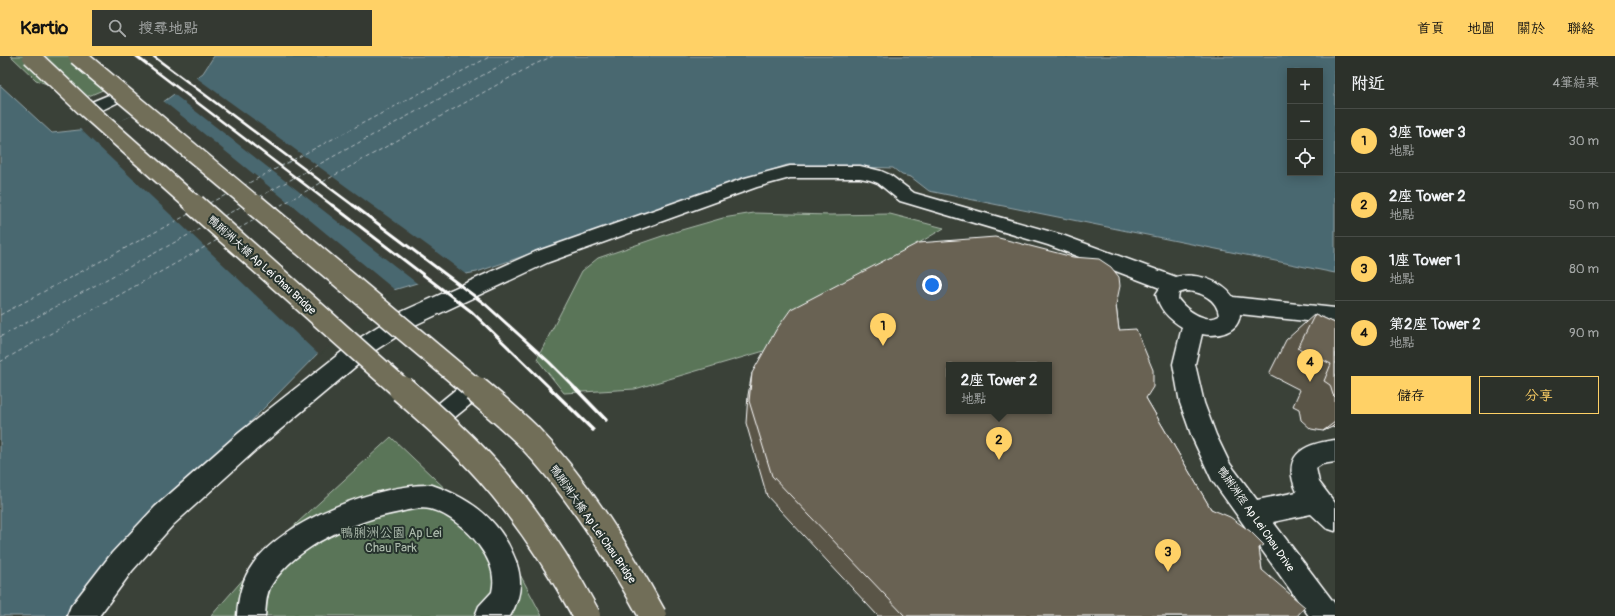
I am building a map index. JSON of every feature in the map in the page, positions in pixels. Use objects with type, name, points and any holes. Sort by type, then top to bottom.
[{"type":"main road","name":"鴨脷洲大橋 Ap Lei Chau Bridge","points":[[31,56],[88,110],[436,419],[494,477],[519,509],[587,616]]},
{"type":"main road","name":"鴨脷洲大橋 Ap Lei Chau Bridge","points":[[77,56],[474,388],[536,444],[562,477],[619,558],[653,616]]},
{"type":"street","points":[[88,110],[123,94]]},
{"type":"street","points":[[81,616],[122,562],[164,516],[248,441],[366,345],[407,319],[435,305],[542,257],[751,182],[785,173],[804,171],[860,172],[875,175],[884,179],[907,196],[1055,240],[1174,285]]},
{"type":"street","points":[[1187,283],[1203,286],[1222,298],[1228,305],[1230,318],[1227,323],[1213,327],[1194,323],[1176,313],[1167,300],[1169,288],[1174,285],[1187,283]]},
{"type":"street","points":[[1228,305],[1335,316]]},
{"type":"street","name":"鴨脷洲徑 Ap Lei Chau Drive","points":[[1194,323],[1184,364],[1192,403],[1204,437],[1221,472],[1326,616]]},
{"type":"street","points":[[436,419],[474,388]]},
{"type":"street","points":[[1335,451],[1322,452],[1311,456],[1304,464],[1303,474],[1307,487],[1315,501],[1335,519]]},
{"type":"street","points":[[251,616],[256,587],[263,573],[287,548],[331,522],[358,510],[387,502],[431,497],[458,509],[485,531],[504,562],[508,582],[507,595],[498,610],[489,616]]},
{"type":"street","points":[[1251,514],[1315,501]]},
{"type":"green space","points":[[11,56],[76,56],[112,86],[70,104],[52,86],[36,80]]},
{"type":"green space","points":[[754,213],[830,215],[890,214],[944,228],[914,246],[771,349],[635,389],[564,393],[537,359],[582,271],[598,258],[671,233],[723,218]]},
{"type":"green space","name":"鴨脷洲公園 Ap Lei Chau Park","points":[[391,437],[476,518],[515,565],[542,616],[211,616],[273,545]]},
{"type":"water","points":[[214,56],[1335,56],[1335,273],[929,191],[911,177],[902,175],[893,168],[787,165],[477,272],[417,283],[387,292],[327,344],[97,578],[73,616],[0,616],[0,85],[52,133],[106,127],[159,105],[203,73]]},
{"type":"pier","points":[[194,76],[468,276],[418,284],[171,92]]},
{"type":"pier","points":[[162,100],[396,291],[388,294],[319,355],[79,128],[105,125],[127,118]]},
{"type":"building","points":[[995,237],[1073,257],[1099,259],[1111,267],[1119,277],[1120,286],[1116,305],[1119,330],[1136,329],[1153,370],[1153,387],[1146,398],[1211,509],[1230,517],[1250,531],[1264,545],[1259,548],[1262,570],[1305,607],[1297,616],[905,616],[772,476],[749,401],[752,373],[776,330],[791,309],[918,243]]},
{"type":"building","points":[[1315,314],[1335,323],[1335,397],[1330,385],[1324,381],[1331,364],[1298,348]]},
{"type":"ferry route","points":[[243,186],[491,56]]},
{"type":"ferry route","points":[[259,197],[518,56]]},
{"type":"ferry route","points":[[274,209],[531,66],[553,56]]},
{"type":"ferry route","points":[[209,203],[228,194]]},
{"type":"ferry route","points":[[224,216],[242,206]]},
{"type":"ferry route","points":[[0,315],[189,214]]},
{"type":"ferry route","points":[[238,229],[256,219]]},
{"type":"ferry route","points":[[0,337],[203,227]]},
{"type":"ferry route","points":[[0,362],[219,239]]},
{"type":"railway","points":[[136,56],[333,206]]},
{"type":"railway","points":[[153,56],[354,206]]},
{"type":"railway","points":[[332,205],[472,312],[552,390]]},
{"type":"railway","points":[[353,205],[485,304],[549,362],[576,389]]},
{"type":"railway","points":[[551,389],[593,430]]},
{"type":"railway","points":[[576,389],[606,420]]},
{"type":"place","name":"3座 Tower 3","points":[[883,346]]},
{"type":"place","name":"第2座 Tower 2","points":[[1310,382]]},
{"type":"place","name":"2座 Tower 2","points":[[999,460]]},
{"type":"place","name":"1座 Tower 1","points":[[1168,572]]}]
